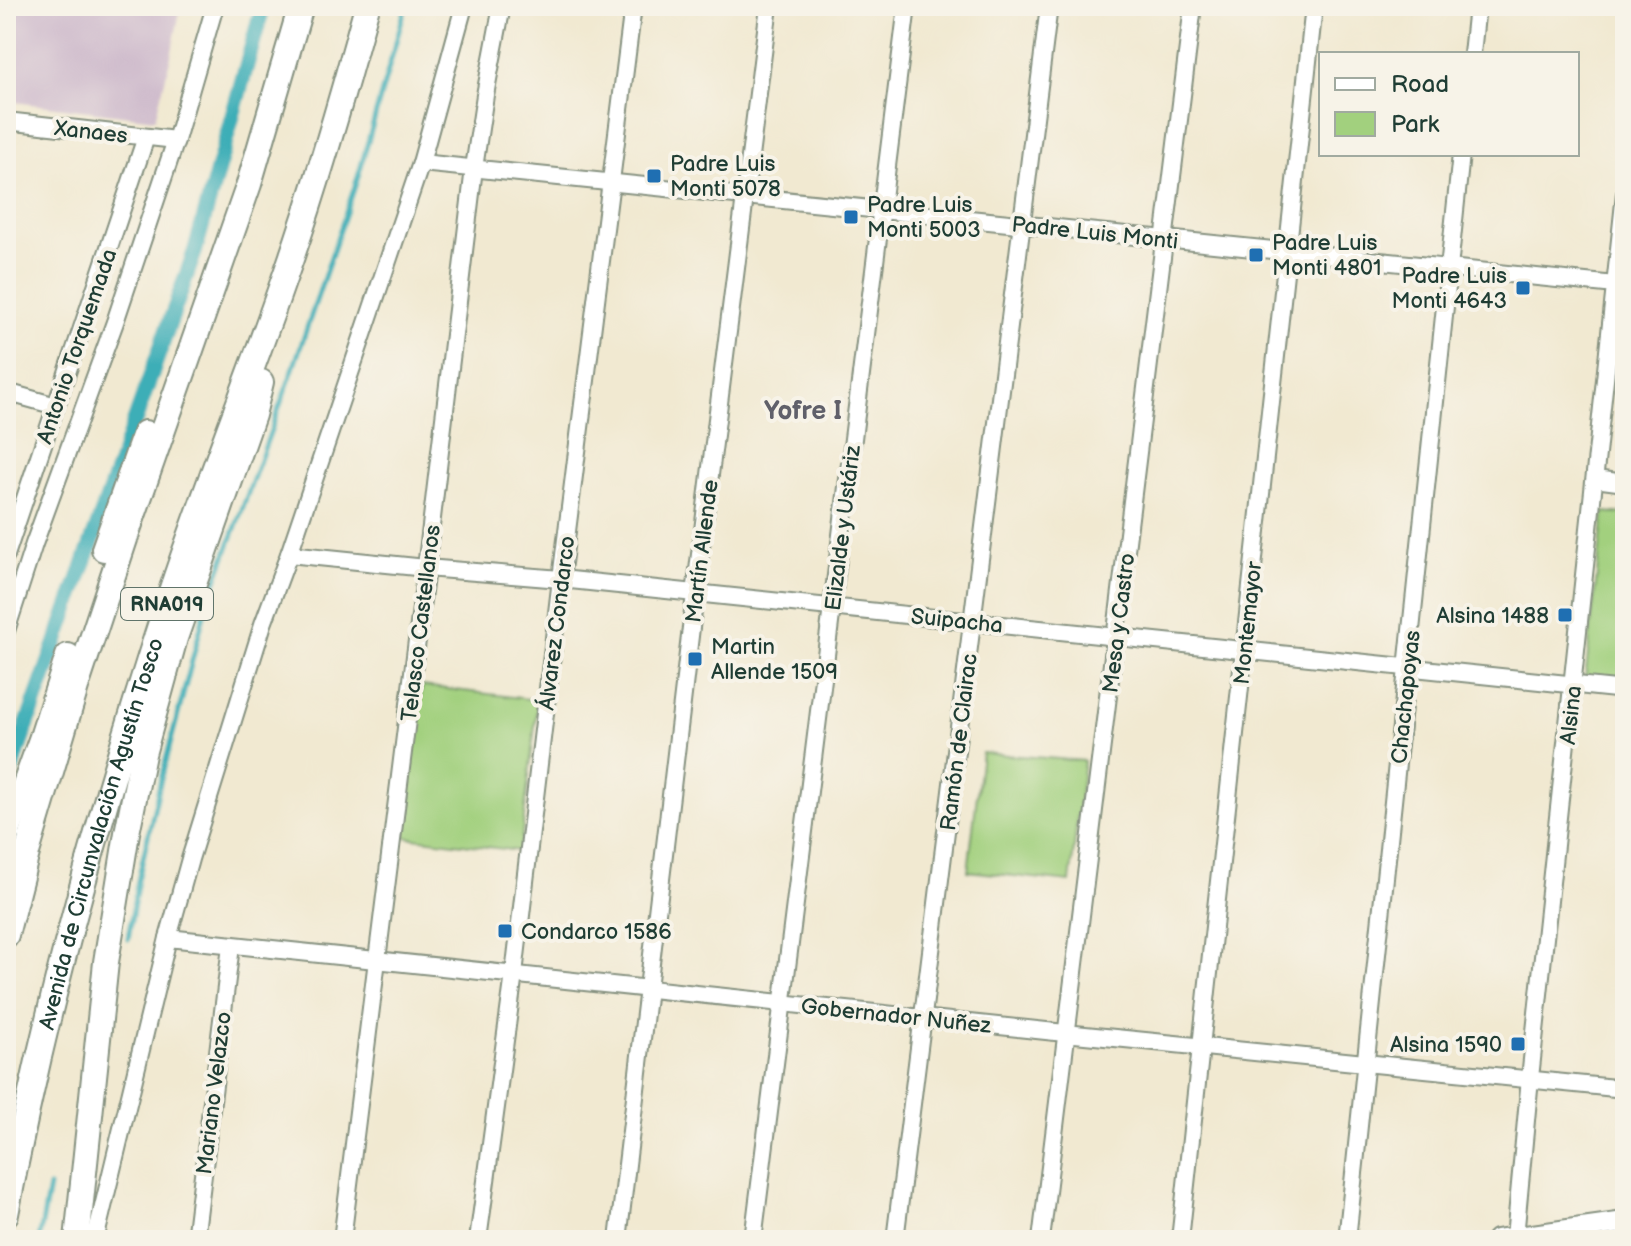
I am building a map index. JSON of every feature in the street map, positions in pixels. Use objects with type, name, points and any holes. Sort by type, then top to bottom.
[{"type":"highway","points":[[266,128],[286,6]]},
{"type":"highway","name":"RNA019","points":[[6,935],[81,670],[245,196],[301,6]]},
{"type":"highway","name":"Avenida de Circunvalación Agustín Tosco","points":[[6,1214],[29,1100],[69,937],[130,721],[178,571],[285,276],[367,6]]},
{"type":"highway","points":[[336,114],[377,6]]},
{"type":"highway","points":[[77,1240],[106,962],[143,754],[175,638],[253,415],[285,276]]},
{"type":"highway","points":[[6,837],[148,425],[213,285]]},
{"type":"main road","points":[[1506,1239],[1625,1222]]},
{"type":"street","points":[[6,631],[176,140],[215,6]]},
{"type":"street","points":[[95,1240],[190,859],[263,624],[421,163],[464,6]]},
{"type":"street","name":"Telasco Castellanos","points":[[342,1240],[474,168],[502,6]]},
{"type":"street","name":"Álvarez Condarco","points":[[478,1240],[514,974],[633,6]]},
{"type":"street","name":"Martín Allende","points":[[618,1240],[769,6]]},
{"type":"street","name":"Elizalde y Ustáriz","points":[[753,1240],[907,6]]},
{"type":"street","name":"Ramón de Clairac","points":[[895,1240],[1049,6]]},
{"type":"street","name":"Mesa y Castro","points":[[1041,1240],[1193,6]]},
{"type":"street","name":"Montemayor","points":[[1180,1240],[1314,6]]},
{"type":"street","points":[[1472,52],[1477,6]]},
{"type":"street","name":"Xanaes","points":[[6,121],[176,140]]},
{"type":"street","name":"Antonio Torquemada","points":[[6,555],[146,137]]},
{"type":"street","name":"Chachapoyas","points":[[1347,1240],[1461,156]]},
{"type":"street","name":"Padre Luis Monti","points":[[421,163],[1620,285]]},
{"type":"street","name":"Alsina","points":[[1506,1239],[1530,1078],[1595,479],[1620,285],[1625,193]]},
{"type":"street","points":[[6,392],[56,406]]},
{"type":"street","points":[[1595,479],[1625,483]]},
{"type":"street","name":"Suipacha","points":[[289,554],[561,579],[1625,690]]},
{"type":"street","name":"Gobernador Nuñez","points":[[168,938],[1625,1089]]},
{"type":"street","name":"Mariano Velazco","points":[[195,1240],[231,946]]},
{"type":"shaded area","points":[[6,6],[181,6],[155,119],[6,101]]},
{"type":"green space","points":[[1604,512],[1625,514],[1625,684],[1585,680]]},
{"type":"green space","points":[[422,686],[538,700],[520,851],[404,837]]},
{"type":"green space","points":[[982,753],[1084,761],[1070,882],[968,871]]},
{"type":"waterway","points":[[6,784],[195,251],[263,6]]},
{"type":"waterway","points":[[128,939],[160,783],[205,611],[290,378],[358,177],[406,6]]},
{"type":"waterway","points":[[39,1240],[49,1187]]},
{"type":"place","name":"Padre Luis Monti 5078","points":[[654,176]]},
{"type":"place","name":"Padre Luis Monti 5003","points":[[851,217]]},
{"type":"place","name":"Padre Luis Monti 4801","points":[[1256,255]]},
{"type":"place","name":"Padre Luis Monti 4643","points":[[1523,288]]},
{"type":"place","name":"Alsina 1488","points":[[1565,615]]},
{"type":"place","name":"Martin Allende 1509","points":[[695,659]]},
{"type":"place","name":"Condarco 1586","points":[[505,931]]},
{"type":"place","name":"Alsina 1590","points":[[1518,1044]]},
{"type":"district","name":"Yofre I","points":[[803,410]]}]
